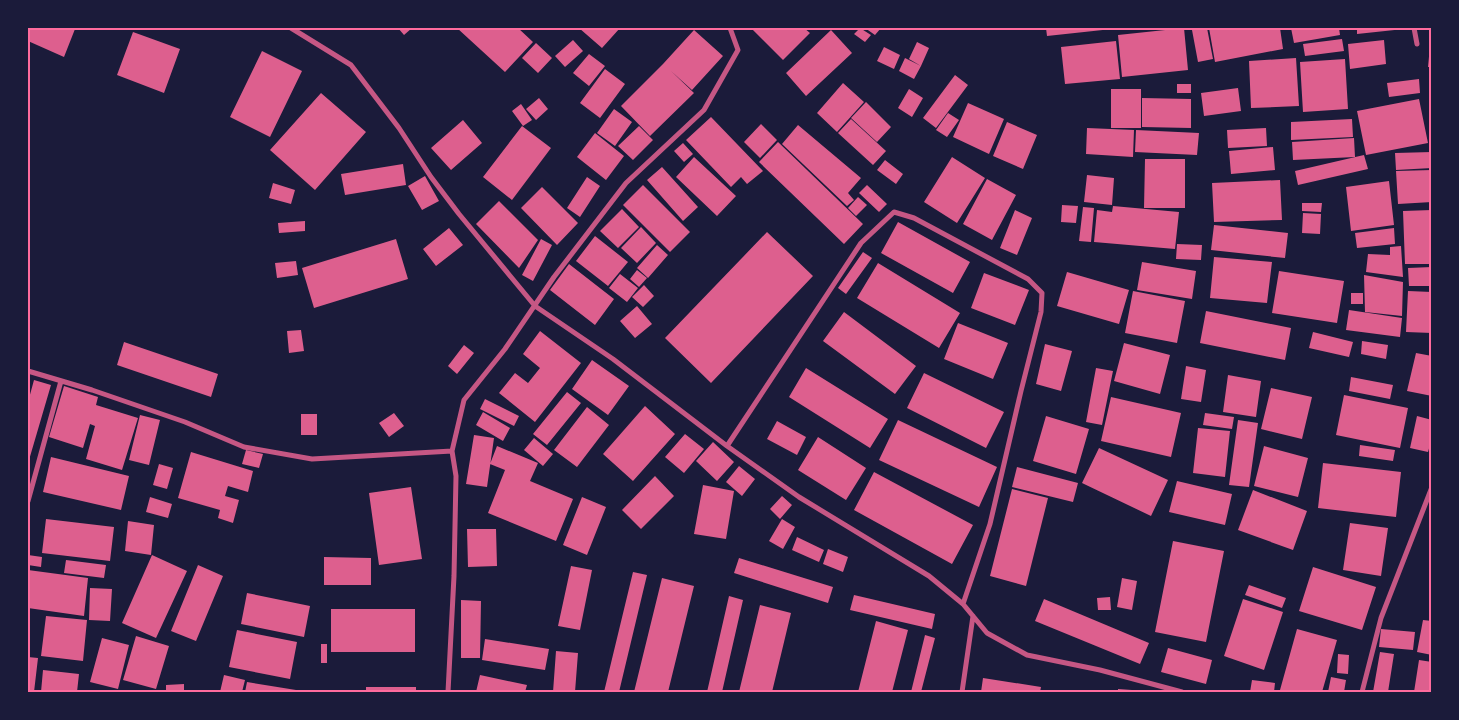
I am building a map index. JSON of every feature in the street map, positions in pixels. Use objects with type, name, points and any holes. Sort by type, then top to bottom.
[{"type":"street","points":[[291,28],[350,65],[399,128],[459,214],[535,306],[613,359],[798,498],[929,576],[963,604],[987,633],[1027,655],[1100,670],[1182,692]]},
{"type":"street","points":[[448,692],[456,476],[452,451],[464,400],[505,349],[554,277],[626,183],[704,110],[738,50],[730,28]]},
{"type":"street","points":[[1414,28],[1417,44]]},
{"type":"street","points":[[727,446],[861,243],[894,212],[914,218],[1028,279],[1042,294],[1041,312],[990,524],[963,604]]},
{"type":"street","points":[[28,371],[92,390],[185,422],[244,447],[312,459],[452,451]]},
{"type":"street","points":[[28,501],[60,381]]},
{"type":"street","points":[[1362,692],[1381,618],[1432,487]]},
{"type":"street","points":[[962,692],[973,616]]},
{"type":"building","points":[[28,28],[75,29],[64,57],[28,41]]},
{"type":"building","points":[[398,28],[412,28],[404,35]]},
{"type":"building","points":[[457,28],[518,28],[533,42],[505,72]]},
{"type":"building","points":[[579,28],[620,28],[602,48]]},
{"type":"building","points":[[751,28],[804,28],[810,33],[783,60]]},
{"type":"building","points":[[860,28],[871,35],[865,42],[854,34]]},
{"type":"building","points":[[865,28],[881,28],[875,35]]},
{"type":"building","points":[[1046,28],[1112,28],[1112,29],[1047,36]]},
{"type":"building","points":[[1184,28],[1188,70],[1122,77],[1118,35]]},
{"type":"building","points":[[1207,28],[1213,59],[1198,62],[1192,30]]},
{"type":"building","points":[[1209,28],[1280,28],[1283,49],[1215,62]]},
{"type":"building","points":[[1291,28],[1339,28],[1340,35],[1294,43]]},
{"type":"building","points":[[1357,28],[1404,28],[1404,29],[1357,34]]},
{"type":"building","points":[[694,30],[723,56],[692,90],[671,71],[694,93],[650,136],[621,106]]},
{"type":"building","points":[[831,30],[852,53],[806,96],[786,73]]},
{"type":"building","points":[[133,32],[180,49],[164,93],[117,75]]},
{"type":"building","points":[[1342,39],[1344,51],[1305,56],[1303,44]]},
{"type":"building","points":[[573,40],[583,51],[565,67],[555,56]]},
{"type":"building","points":[[1384,40],[1386,64],[1350,69],[1348,44]]},
{"type":"building","points":[[1116,41],[1120,79],[1065,84],[1061,47]]},
{"type":"building","points":[[917,42],[929,48],[921,66],[909,59]]},
{"type":"building","points":[[536,43],[552,58],[538,73],[522,58]]},
{"type":"building","points":[[1430,46],[1432,46],[1432,67],[1428,67]]},
{"type":"building","points":[[884,47],[900,55],[894,69],[877,61]]},
{"type":"building","points":[[262,51],[302,71],[270,137],[230,117]]},
{"type":"building","points":[[589,54],[605,66],[589,86],[573,73]]},
{"type":"building","points":[[905,58],[921,66],[914,79],[899,71]]},
{"type":"building","points":[[1296,58],[1299,106],[1251,108],[1249,61]]},
{"type":"building","points":[[1345,59],[1348,109],[1303,112],[1300,62]]},
{"type":"building","points":[[605,69],[625,84],[600,118],[580,103]]},
{"type":"building","points":[[955,75],[968,85],[936,128],[923,118]]},
{"type":"building","points":[[1419,79],[1420,93],[1389,97],[1387,83]]},
{"type":"building","points":[[843,83],[864,102],[837,132],[817,113]]},
{"type":"building","points":[[1177,84],[1191,84],[1191,93],[1177,93]]},
{"type":"building","points":[[1238,88],[1241,111],[1204,116],[1201,93]]},
{"type":"building","points":[[909,89],[923,98],[912,117],[898,108]]},
{"type":"building","points":[[1111,89],[1141,89],[1141,128],[1111,128]]},
{"type":"building","points":[[321,93],[366,132],[315,190],[270,150]]},
{"type":"building","points":[[539,98],[548,109],[536,120],[526,109]]},
{"type":"building","points":[[1142,98],[1191,99],[1191,128],[1142,127]]},
{"type":"building","points":[[1419,99],[1428,143],[1366,155],[1357,111]]},
{"type":"building","points":[[866,102],[891,127],[877,142],[851,118]]},
{"type":"building","points":[[968,103],[1004,119],[989,154],[953,137]]},
{"type":"building","points":[[521,104],[532,120],[523,126],[512,111]]},
{"type":"building","points":[[614,109],[632,122],[615,146],[597,133]]},
{"type":"building","points":[[948,113],[959,120],[947,137],[936,130]]},
{"type":"building","points":[[711,117],[763,171],[747,184],[741,177],[731,187],[686,140]]},
{"type":"building","points":[[851,119],[886,151],[873,165],[838,133]]},
{"type":"building","points":[[1352,119],[1353,137],[1291,140],[1291,122]]},
{"type":"building","points":[[463,120],[482,143],[451,170],[431,148]]},
{"type":"building","points":[[1007,122],[1037,135],[1023,169],[993,156]]},
{"type":"building","points":[[761,124],[777,140],[760,158],[744,142]]},
{"type":"building","points":[[798,125],[861,178],[848,193],[854,200],[847,206],[782,144]]},
{"type":"building","points":[[522,126],[551,148],[512,200],[483,177]]},
{"type":"building","points":[[639,126],[653,140],[633,160],[618,146]]},
{"type":"building","points":[[1087,128],[1134,130],[1133,157],[1086,154]]},
{"type":"building","points":[[1266,128],[1267,146],[1228,148],[1227,130]]},
{"type":"building","points":[[1136,130],[1199,133],[1197,155],[1135,152]]},
{"type":"building","points":[[595,133],[624,156],[606,180],[577,157]]},
{"type":"building","points":[[1354,138],[1355,157],[1293,160],[1292,142]]},
{"type":"building","points":[[778,142],[863,224],[844,244],[759,162]]},
{"type":"building","points":[[683,143],[693,154],[684,162],[674,151]]},
{"type":"building","points":[[1273,147],[1275,170],[1231,174],[1229,151]]},
{"type":"building","points":[[1432,152],[1432,168],[1396,170],[1395,153]]},
{"type":"building","points":[[1364,155],[1368,169],[1298,185],[1295,171]]},
{"type":"building","points":[[694,157],[736,196],[717,216],[676,177]]},
{"type":"building","points":[[952,157],[985,178],[957,223],[924,202]]},
{"type":"building","points":[[1145,159],[1185,159],[1185,208],[1144,208]]},
{"type":"building","points":[[885,160],[903,174],[896,184],[877,170]]},
{"type":"building","points":[[403,164],[406,185],[345,195],[341,174]]},
{"type":"building","points":[[662,167],[698,207],[683,221],[647,180]]},
{"type":"building","points":[[1432,170],[1432,202],[1398,204],[1396,171]]},
{"type":"building","points":[[1087,175],[1114,178],[1112,205],[1084,202]]},
{"type":"building","points":[[425,176],[439,201],[422,210],[408,186]]},
{"type":"building","points":[[587,177],[600,186],[580,217],[567,208]]},
{"type":"building","points":[[987,179],[1016,195],[992,240],[963,224]]},
{"type":"building","points":[[1280,180],[1282,220],[1214,222],[1212,183]]},
{"type":"building","points":[[1389,181],[1394,225],[1351,231],[1346,187]]},
{"type":"building","points":[[273,183],[295,190],[291,204],[269,198]]},
{"type":"building","points":[[643,185],[690,232],[670,252],[623,205]]},
{"type":"building","points":[[867,185],[887,204],[879,212],[859,193]]},
{"type":"building","points":[[542,187],[578,223],[557,245],[521,208]]},
{"type":"building","points":[[858,197],[867,205],[856,216],[848,208]]},
{"type":"building","points":[[499,201],[538,240],[519,268],[476,224]]},
{"type":"building","points":[[1302,203],[1322,203],[1321,212],[1302,211]]},
{"type":"building","points":[[1062,205],[1078,206],[1076,223],[1061,222]]},
{"type":"building","points":[[1113,206],[1179,212],[1175,249],[1094,242],[1097,210],[1112,212]]},
{"type":"building","points":[[1083,207],[1094,208],[1091,242],[1079,241]]},
{"type":"building","points":[[622,209],[639,227],[618,248],[600,231]]},
{"type":"building","points":[[1015,210],[1032,218],[1017,255],[1000,248]]},
{"type":"building","points":[[1432,210],[1432,264],[1405,264],[1403,211]]},
{"type":"building","points":[[1303,213],[1321,214],[1320,234],[1302,233]]},
{"type":"building","points":[[305,221],[305,231],[279,233],[278,223]]},
{"type":"building","points":[[898,222],[970,262],[953,293],[881,253]]},
{"type":"building","points":[[1214,225],[1288,233],[1285,258],[1211,250]]},
{"type":"building","points":[[641,227],[656,243],[637,263],[621,248]]},
{"type":"building","points":[[449,228],[463,245],[436,266],[423,249]]},
{"type":"building","points":[[1394,228],[1395,244],[1357,248],[1355,233]]},
{"type":"building","points":[[767,232],[813,276],[711,383],[665,338]]},
{"type":"building","points":[[595,236],[628,262],[608,286],[576,261]]},
{"type":"building","points":[[396,239],[408,279],[314,308],[302,268]]},
{"type":"building","points":[[541,239],[552,245],[533,281],[522,275]]},
{"type":"building","points":[[1177,244],[1202,245],[1201,260],[1176,259]]},
{"type":"building","points":[[657,245],[668,255],[648,278],[637,268]]},
{"type":"building","points":[[1401,246],[1403,277],[1366,272],[1368,254],[1390,255],[1390,247]]},
{"type":"building","points":[[863,252],[872,258],[846,294],[838,288]]},
{"type":"building","points":[[1214,257],[1272,262],[1267,303],[1210,298]]},
{"type":"building","points":[[296,261],[298,275],[277,278],[275,263]]},
{"type":"building","points":[[1142,262],[1196,271],[1192,299],[1137,290]]},
{"type":"building","points":[[878,263],[960,313],[939,348],[857,298]]},
{"type":"building","points":[[569,264],[614,299],[595,325],[550,290]]},
{"type":"building","points":[[1432,267],[1432,286],[1409,286],[1408,268]]},
{"type":"building","points":[[637,270],[647,278],[639,287],[630,279]]},
{"type":"building","points":[[1279,271],[1344,281],[1337,323],[1272,313]]},
{"type":"building","points":[[1067,272],[1129,290],[1119,324],[1057,306]]},
{"type":"building","points":[[984,273],[1029,290],[1015,325],[971,308]]},
{"type":"building","points":[[620,274],[638,288],[627,302],[609,288]]},
{"type":"building","points":[[1364,275],[1403,282],[1402,316],[1365,312]]},
{"type":"building","points":[[644,285],[654,296],[643,307],[632,297]]},
{"type":"building","points":[[1133,291],[1185,301],[1177,343],[1125,333]]},
{"type":"building","points":[[1408,291],[1432,292],[1432,333],[1406,332]]},
{"type":"building","points":[[1351,293],[1363,293],[1363,304],[1351,304]]},
{"type":"building","points":[[637,306],[652,324],[635,338],[620,321]]},
{"type":"building","points":[[1349,310],[1402,318],[1400,337],[1346,330]]},
{"type":"building","points":[[1206,311],[1291,328],[1285,360],[1200,343]]},
{"type":"building","points":[[844,312],[916,366],[895,394],[823,341]]},
{"type":"building","points":[[958,323],[1008,343],[993,379],[944,359]]},
{"type":"building","points":[[301,330],[304,351],[289,353],[287,331]]},
{"type":"building","points":[[540,331],[581,363],[535,422],[499,393],[515,373],[528,383],[540,368],[523,354]]},
{"type":"building","points":[[1313,332],[1353,342],[1349,357],[1309,348]]},
{"type":"building","points":[[1362,341],[1388,345],[1386,359],[1361,354]]},
{"type":"building","points":[[124,342],[218,374],[211,397],[117,365]]},
{"type":"building","points":[[1124,343],[1170,355],[1160,394],[1114,381]]},
{"type":"building","points":[[1045,344],[1072,351],[1061,391],[1036,384]]},
{"type":"building","points":[[464,345],[474,353],[457,374],[448,366]]},
{"type":"building","points":[[1416,353],[1432,356],[1432,396],[1407,391]]},
{"type":"building","points":[[592,360],[629,386],[608,415],[572,389]]},
{"type":"building","points":[[1186,366],[1206,370],[1201,402],[1181,399]]},
{"type":"building","points":[[806,368],[888,419],[870,448],[789,397]]},
{"type":"building","points":[[1096,368],[1113,371],[1102,425],[1086,422]]},
{"type":"building","points":[[924,373],[1004,412],[986,448],[907,408]]},
{"type":"building","points":[[1228,375],[1261,381],[1256,417],[1223,412]]},
{"type":"building","points":[[1351,377],[1393,385],[1390,399],[1349,391]]},
{"type":"building","points":[[34,380],[51,385],[28,460],[28,402]]},
{"type":"building","points":[[64,386],[98,397],[96,405],[138,418],[122,470],[86,459],[95,426],[90,424],[83,448],[49,437]]},
{"type":"building","points":[[1271,388],[1312,397],[1302,439],[1261,429]]},
{"type":"building","points":[[567,392],[581,403],[547,445],[533,434]]},
{"type":"building","points":[[1344,395],[1408,408],[1400,448],[1336,435]]},
{"type":"building","points":[[1111,397],[1181,413],[1171,457],[1101,441]]},
{"type":"building","points":[[485,399],[519,416],[514,426],[480,409]]},
{"type":"building","points":[[645,406],[675,434],[633,481],[603,454]]},
{"type":"building","points":[[587,407],[609,425],[577,467],[554,450]]},
{"type":"building","points":[[483,412],[510,428],[503,441],[476,425]]},
{"type":"building","points":[[394,413],[404,426],[389,437],[379,423]]},
{"type":"building","points":[[1205,413],[1234,417],[1232,429],[1203,425]]},
{"type":"building","points":[[301,414],[317,414],[317,435],[301,435]]},
{"type":"building","points":[[140,415],[160,420],[149,465],[129,460]]},
{"type":"building","points":[[1046,416],[1089,429],[1076,474],[1033,461]]},
{"type":"building","points":[[1417,416],[1432,420],[1432,438],[1428,452],[1410,448]]},
{"type":"building","points":[[898,420],[997,467],[979,507],[879,460]]},
{"type":"building","points":[[1238,420],[1258,423],[1249,487],[1229,485]]},
{"type":"building","points":[[777,421],[806,437],[797,455],[767,439]]},
{"type":"building","points":[[1198,428],[1230,431],[1225,477],[1193,473]]},
{"type":"building","points":[[685,434],[704,449],[684,473],[665,457]]},
{"type":"building","points":[[474,435],[494,438],[487,487],[466,484]]},
{"type":"building","points":[[818,437],[866,468],[846,500],[798,470]]},
{"type":"building","points":[[534,438],[553,454],[543,466],[524,450]]},
{"type":"building","points":[[713,442],[734,462],[717,481],[696,461]]},
{"type":"building","points":[[1360,445],[1395,450],[1393,461],[1359,456]]},
{"type":"building","points":[[497,446],[538,463],[530,481],[573,499],[556,541],[488,513],[505,470],[490,464]]},
{"type":"building","points":[[1264,446],[1308,458],[1298,497],[1254,486]]},
{"type":"building","points":[[1099,448],[1168,480],[1151,516],[1082,483]]},
{"type":"building","points":[[246,450],[263,454],[259,468],[242,464]]},
{"type":"building","points":[[191,452],[253,471],[248,492],[228,486],[225,496],[239,500],[233,523],[218,518],[220,510],[178,498]]},
{"type":"building","points":[[51,457],[129,476],[121,510],[43,492]]},
{"type":"building","points":[[1323,463],[1401,472],[1396,517],[1318,508]]},
{"type":"building","points":[[159,464],[173,468],[167,489],[153,485]]},
{"type":"building","points":[[739,466],[755,479],[742,496],[726,482]]},
{"type":"building","points":[[1017,467],[1078,483],[1073,502],[1012,487]]},
{"type":"building","points":[[874,472],[973,525],[952,564],[854,510]]},
{"type":"building","points":[[655,476],[674,496],[641,529],[622,510]]},
{"type":"building","points":[[1177,481],[1232,494],[1225,525],[1169,512]]},
{"type":"building","points":[[703,485],[734,491],[726,539],[694,534]]},
{"type":"building","points":[[411,487],[422,559],[379,565],[369,493]]},
{"type":"building","points":[[1012,489],[1048,498],[1026,586],[990,576]]},
{"type":"building","points":[[1253,490],[1307,511],[1293,550],[1238,530]]},
{"type":"building","points":[[782,496],[792,505],[780,519],[770,509]]},
{"type":"building","points":[[150,497],[172,504],[168,518],[146,512]]},
{"type":"building","points":[[582,497],[606,507],[587,555],[563,545]]},
{"type":"building","points":[[46,519],[114,527],[110,561],[42,553]]},
{"type":"building","points":[[782,519],[795,527],[783,549],[769,541]]},
{"type":"building","points":[[128,521],[154,525],[151,555],[125,551]]},
{"type":"building","points":[[1350,523],[1388,528],[1381,576],[1343,570]]},
{"type":"building","points":[[467,529],[496,529],[497,566],[468,567]]},
{"type":"building","points":[[797,537],[824,550],[819,562],[792,550]]},
{"type":"building","points":[[1173,541],[1224,551],[1206,642],[1155,632]]},
{"type":"building","points":[[828,549],[848,557],[843,572],[823,564]]},
{"type":"building","points":[[28,555],[42,557],[41,567],[28,565]]},
{"type":"building","points":[[152,555],[187,571],[156,638],[122,623]]},
{"type":"building","points":[[324,557],[371,558],[371,585],[324,585]]},
{"type":"building","points":[[739,558],[833,587],[828,603],[734,573]]},
{"type":"building","points":[[66,560],[106,565],[104,578],[64,573]]},
{"type":"building","points":[[198,565],[223,576],[196,641],[171,631]]},
{"type":"building","points":[[571,566],[592,570],[580,630],[558,626]]},
{"type":"building","points":[[1313,567],[1376,587],[1362,630],[1299,611]]},
{"type":"building","points":[[28,570],[88,578],[84,616],[28,608]]},
{"type":"building","points":[[633,572],[647,575],[619,692],[604,692]]},
{"type":"building","points":[[662,578],[694,586],[668,692],[634,692]]},
{"type":"building","points":[[1122,578],[1137,581],[1132,610],[1117,607]]},
{"type":"building","points":[[1249,585],[1286,598],[1282,608],[1245,595]]},
{"type":"building","points":[[90,588],[112,589],[110,621],[89,620]]},
{"type":"building","points":[[247,593],[310,606],[304,637],[241,624]]},
{"type":"building","points":[[854,595],[935,614],[932,629],[850,610]]},
{"type":"building","points":[[729,596],[743,600],[722,692],[707,692]]},
{"type":"building","points":[[1110,597],[1111,610],[1098,610],[1097,598]]},
{"type":"building","points":[[1044,599],[1149,643],[1140,664],[1035,621]]},
{"type":"building","points":[[1243,599],[1283,612],[1264,670],[1224,656]]},
{"type":"building","points":[[461,600],[481,601],[480,658],[461,658]]},
{"type":"building","points":[[760,605],[791,613],[772,692],[739,692]]},
{"type":"building","points":[[331,609],[415,609],[415,652],[331,652]]},
{"type":"building","points":[[46,616],[87,620],[83,661],[41,656]]},
{"type":"building","points":[[1423,620],[1432,621],[1432,655],[1417,652]]},
{"type":"building","points":[[876,621],[908,630],[892,692],[858,692]]},
{"type":"building","points":[[1297,629],[1337,640],[1322,692],[1290,692],[1280,690]]},
{"type":"building","points":[[1381,629],[1415,632],[1413,650],[1379,647]]},
{"type":"building","points":[[237,630],[297,642],[290,679],[229,667]]},
{"type":"building","points":[[925,635],[935,638],[921,692],[911,692]]},
{"type":"building","points":[[136,636],[169,646],[156,689],[123,680]]},
{"type":"building","points":[[102,638],[129,645],[118,689],[90,682]]},
{"type":"building","points":[[485,639],[549,649],[545,670],[482,660]]},
{"type":"building","points":[[321,644],[327,644],[327,663],[321,663]]},
{"type":"building","points":[[1168,648],[1212,660],[1206,684],[1161,672]]},
{"type":"building","points":[[556,651],[578,653],[575,692],[553,692]]},
{"type":"building","points":[[1380,652],[1394,654],[1388,692],[1373,692]]},
{"type":"building","points":[[1338,654],[1349,655],[1348,674],[1337,673]]},
{"type":"building","points":[[28,657],[38,658],[34,692],[28,692]]},
{"type":"building","points":[[1419,660],[1432,662],[1432,692],[1414,692]]},
{"type":"building","points":[[43,670],[79,674],[77,692],[41,692]]},
{"type":"building","points":[[224,675],[245,680],[242,692],[220,692]]},
{"type":"building","points":[[480,675],[527,685],[525,692],[476,692]]},
{"type":"building","points":[[1331,677],[1346,680],[1344,692],[1328,692]]},
{"type":"building","points":[[983,678],[1041,687],[1040,692],[981,692]]},
{"type":"building","points":[[1252,680],[1275,683],[1274,692],[1250,692]]},
{"type":"building","points":[[247,682],[296,690],[296,692],[245,692]]},
{"type":"building","points":[[184,684],[184,692],[166,692],[166,685]]},
{"type":"building","points":[[366,687],[416,687],[416,692],[366,692]]},
{"type":"building","points":[[1118,689],[1132,690],[1132,692],[1118,692]]}]
